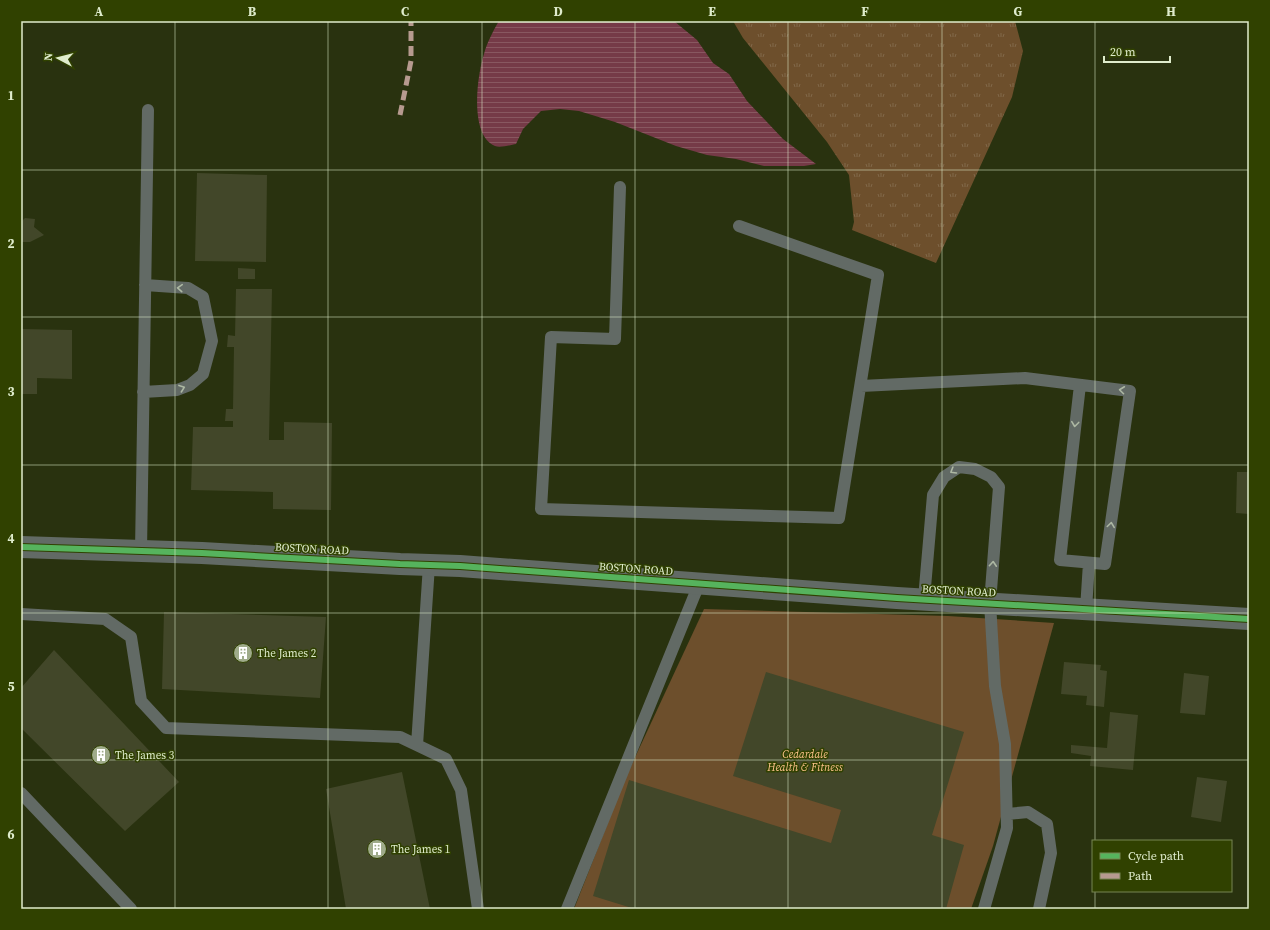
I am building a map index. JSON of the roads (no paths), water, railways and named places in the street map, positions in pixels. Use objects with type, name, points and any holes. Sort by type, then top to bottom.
[{"type":"street","name":"BOSTON ROAD","points":[[21,547],[460,566],[699,584],[1249,619]]},
{"type":"lane","points":[[141,551],[148,110]]},
{"type":"lane","points":[[620,187],[615,339],[551,338],[541,509],[839,518],[878,275],[739,226]]},
{"type":"lane","points":[[144,392],[177,390],[190,385],[203,374],[212,341],[203,297],[188,288],[145,285]]},
{"type":"lane","points":[[861,386],[1025,378],[1130,391],[1105,564],[1060,560],[1080,385]]},
{"type":"lane","points":[[924,599],[933,495],[944,477],[959,467],[975,469],[991,477],[998,487],[990,603],[995,686],[1005,744],[1007,814],[1007,828],[984,909]]},
{"type":"lane","points":[[1086,609],[1089,563]]},
{"type":"lane","points":[[417,745],[429,565]]},
{"type":"lane","points":[[567,909],[699,584]]},
{"type":"lane","points":[[21,614],[105,619],[131,637],[141,701],[166,728],[400,737],[446,759],[461,790],[478,909]]},
{"type":"lane","points":[[21,793],[131,909]]},
{"type":"lane","points":[[1007,814],[1028,812],[1047,824],[1051,853],[1039,909]]},
{"type":"place","name":"The James 2","points":[[243,653]]},
{"type":"place","name":"The James 3","points":[[101,755]]},
{"type":"place","name":"The James 1","points":[[377,849]]},
{"type":"park label","name":"Cedardale Health & Fitness","points":[[805,760]]}]
